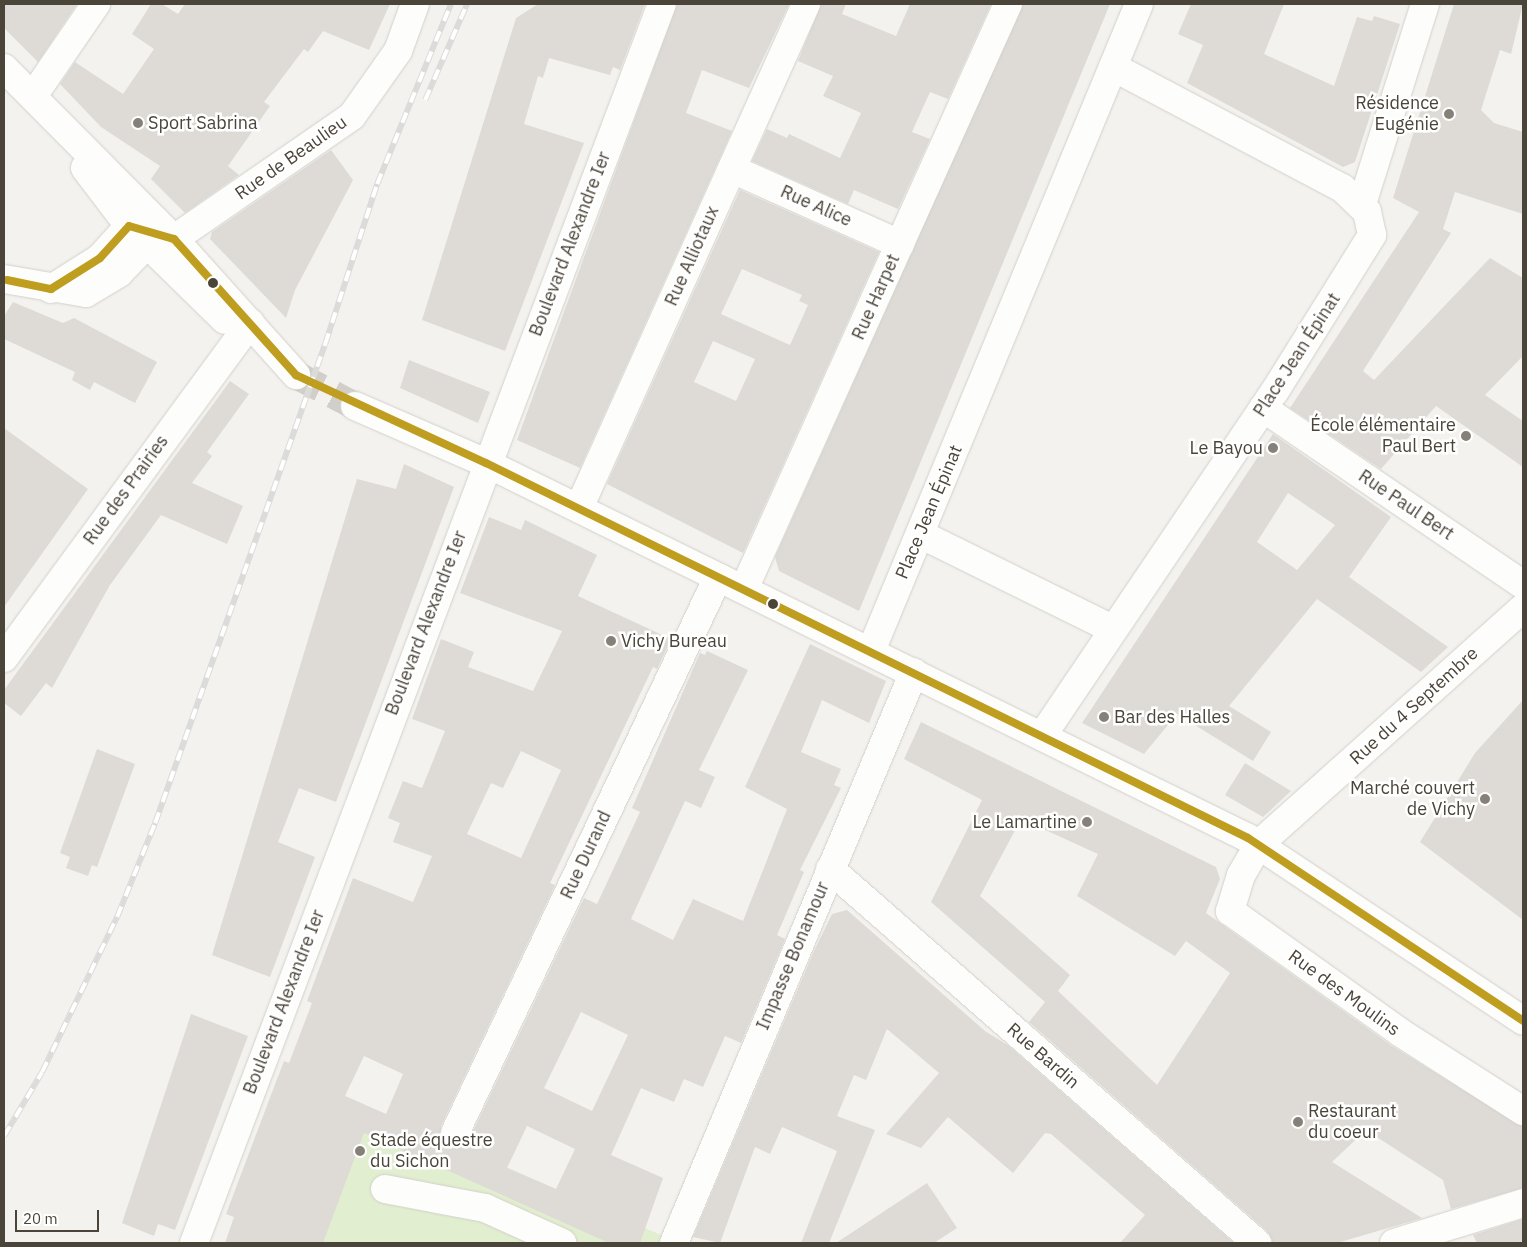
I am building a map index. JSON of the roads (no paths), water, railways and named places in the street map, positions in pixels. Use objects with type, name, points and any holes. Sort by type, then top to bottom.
[{"type":"street","points":[[33,96],[96,4]]},
{"type":"street","name":"Rue de Beaulieu","points":[[174,239],[352,116],[398,51],[415,4]]},
{"type":"street","name":"Boulevard Alexandre Ier","points":[[194,1243],[486,463],[662,4]]},
{"type":"street","name":"Rue Alliotaux","points":[[579,508],[806,4]]},
{"type":"street","name":"Rue Harpet","points":[[744,589],[1008,4]]},
{"type":"street","name":"Place Jean Épinat","points":[[870,651],[1139,4]]},
{"type":"street","points":[[1113,67],[1342,188],[1362,204],[1425,4]]},
{"type":"street","points":[[4,68],[174,239],[245,329]]},
{"type":"street","points":[[33,96],[138,235],[245,329]]},
{"type":"street","name":"Rue Alice","points":[[732,169],[900,244]]},
{"type":"street","name":"Place Jean Épinat","points":[[1042,736],[1112,629],[1264,408],[1366,249],[1371,223],[1362,204]]},
{"type":"street","points":[[5,282],[51,288],[138,235],[174,239]]},
{"type":"street","name":"Rue des Prairies","points":[[4,658],[245,329]]},
{"type":"street","points":[[356,406],[486,463],[579,508],[1259,844],[1523,1021]]},
{"type":"street","name":"Rue Paul Bert","points":[[1264,408],[1523,585]]},
{"type":"street","points":[[920,534],[1112,629]]},
{"type":"street","name":"Rue Durand","points":[[455,1133],[718,577]]},
{"type":"street","name":"Rue du 4 Septembre","points":[[1259,844],[1523,608]]},
{"type":"street","name":"Impasse Bonamour","points":[[674,1242],[914,672]]},
{"type":"street","name":"Rue des Moulins","points":[[1259,844],[1242,875],[1230,911],[1400,1033],[1523,1110]]},
{"type":"street","name":"Rue Bardin","points":[[830,869],[1257,1243]]},
{"type":"street","points":[[385,1189],[434,1194],[485,1208],[562,1243]]},
{"type":"street","points":[[1394,1243],[1523,1203]]},
{"type":"tunnel","points":[[296,375],[355,406]]},
{"type":"railway","points":[[4,1136],[42,1072],[117,917],[155,823],[325,344],[377,184],[451,4]]},
{"type":"railway","points":[[425,100],[467,4]]},
{"type":"place","name":"Résidence Eugénie","points":[[1449,114]]},
{"type":"place","name":"Sport Sabrina","points":[[138,123]]},
{"type":"place","name":"École élémentaire Paul Bert","points":[[1466,436]]},
{"type":"place","name":"Le Bayou","points":[[1273,448]]},
{"type":"place","name":"Vichy Bureau","points":[[611,641]]},
{"type":"place","name":"Bar des Halles","points":[[1104,717]]},
{"type":"place","name":"Marché couvert de Vichy","points":[[1485,799]]},
{"type":"place","name":"Le Lamartine","points":[[1087,822]]},
{"type":"place","name":"Restaurant du coeur","points":[[1298,1122]]},
{"type":"place","name":"Stade équestre du Sichon","points":[[360,1151]]}]
